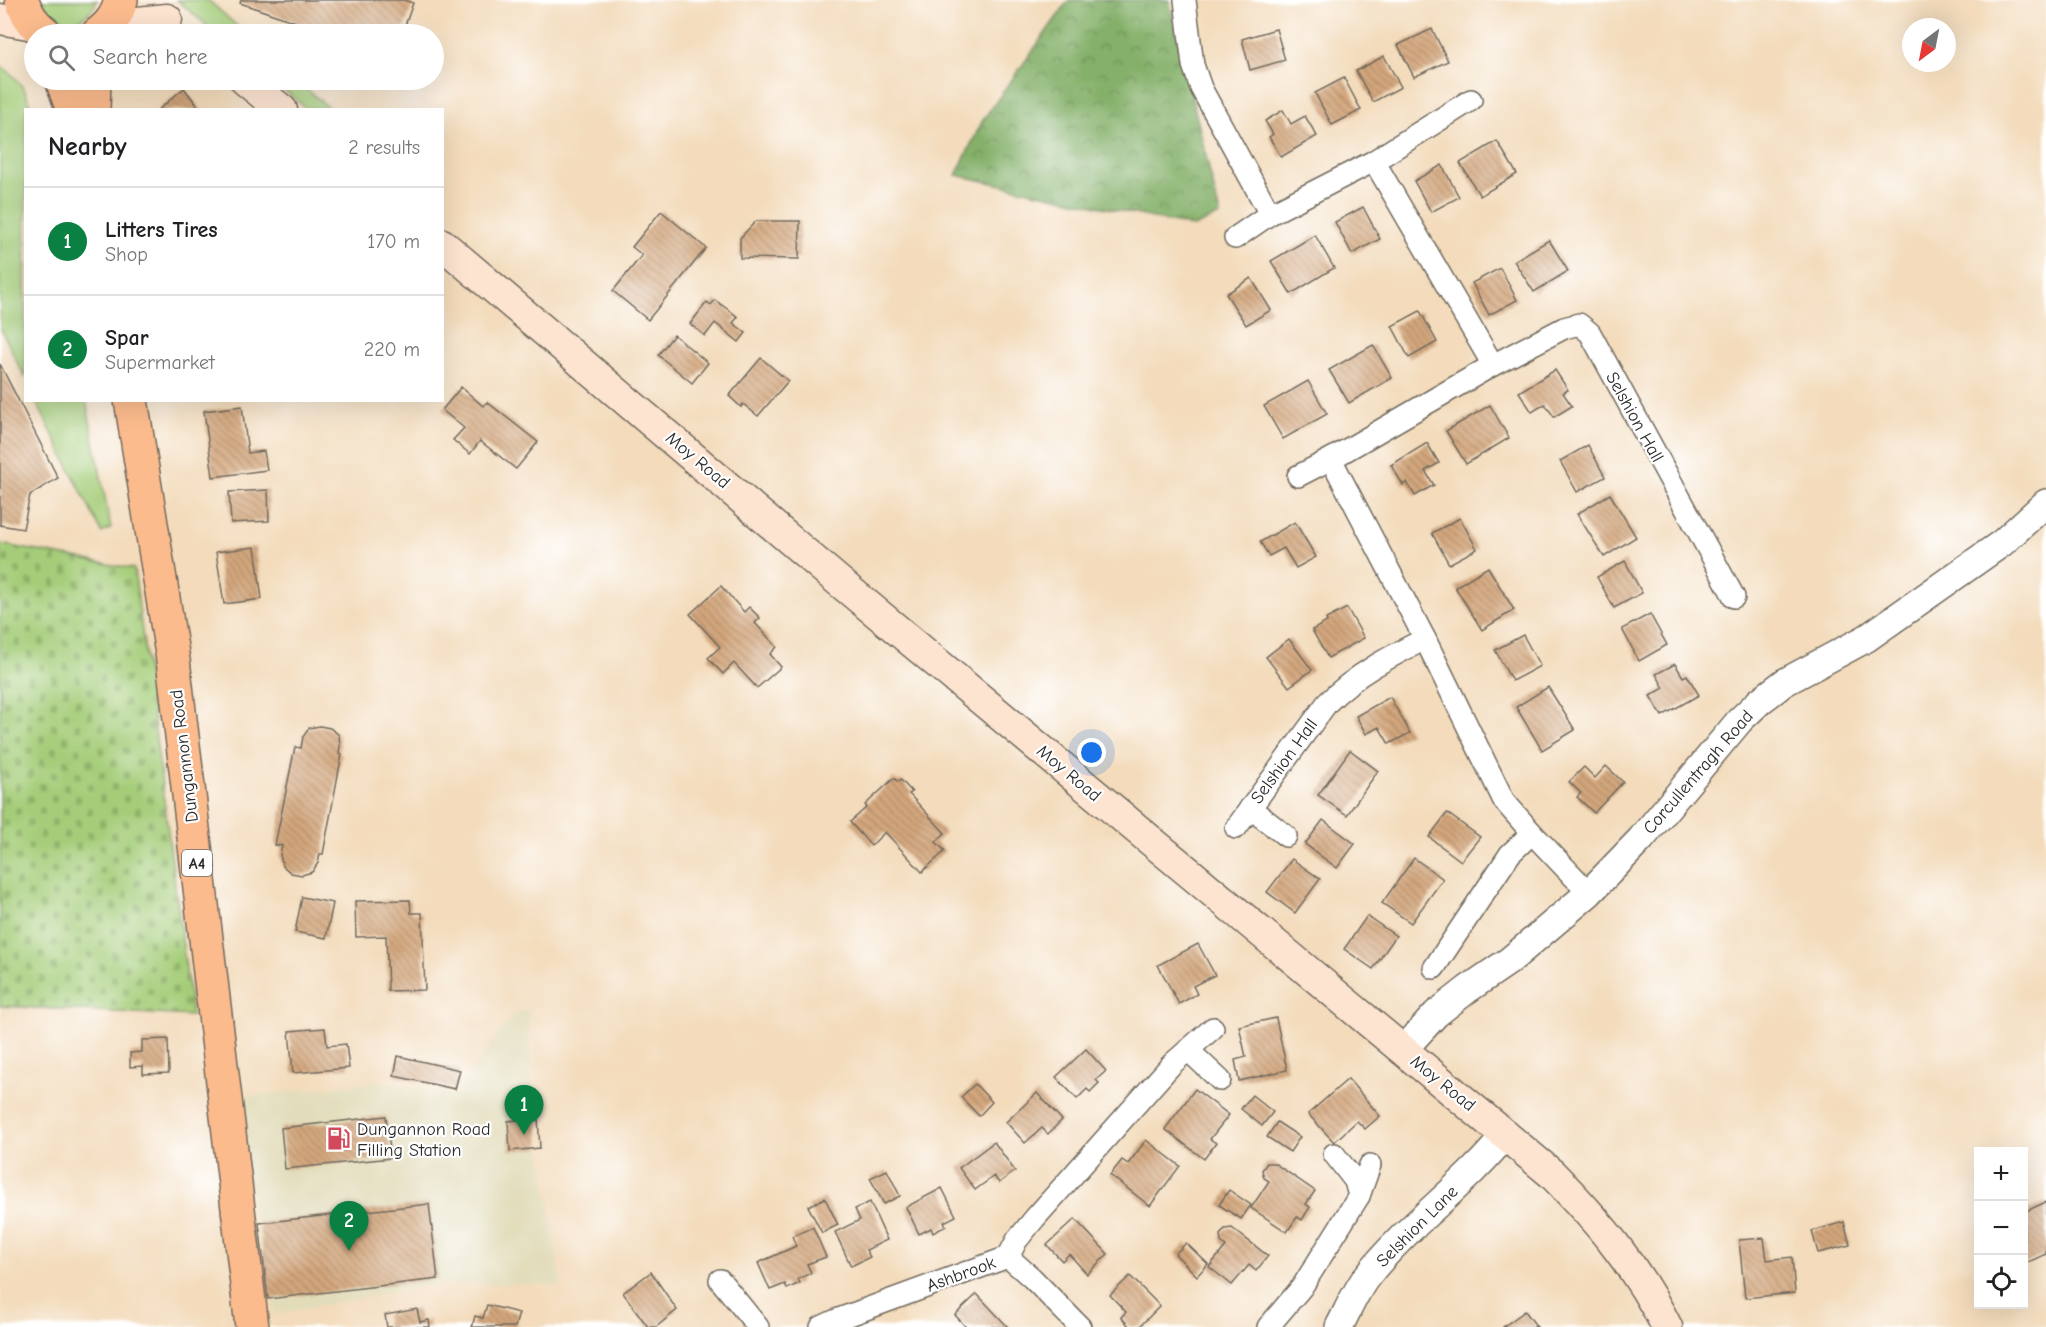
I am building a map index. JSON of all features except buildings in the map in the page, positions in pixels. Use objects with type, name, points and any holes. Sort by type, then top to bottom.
[{"type":"main road","points":[[109,20],[168,18]]},
{"type":"main road","points":[[0,20],[34,20]]},
{"type":"main road","points":[[66,90],[72,108]]},
{"type":"main road","points":[[93,108],[94,90]]},
{"type":"main road","points":[[257,90],[280,108]]},
{"type":"main road","name":"Moy Road","points":[[444,246],[836,579],[1552,1174],[1616,1243],[1655,1303],[1667,1327]]},
{"type":"main road","name":"Dungannon Road","points":[[132,402],[173,660],[252,1327]]},
{"type":"street","points":[[1185,0],[1193,64],[1201,88],[1270,214]]},
{"type":"street","points":[[1235,238],[1270,214],[1374,161],[1471,100]]},
{"type":"street","points":[[1374,161],[1493,366]]},
{"type":"street","name":"Selshion Hall","points":[[1298,476],[1493,366],[1564,328],[1579,324],[1590,333],[1734,597]]},
{"type":"street","points":[[1331,459],[1425,639],[1504,801],[1589,893]]},
{"type":"street","name":"Corcullentragh Road","points":[[1403,1050],[1436,1014],[1509,961],[1589,893],[1641,839],[1740,720],[1760,701],[1785,682],[1867,638],[2002,543],[2046,502]]},
{"type":"street","name":"Selshion Hall","points":[[1236,828],[1327,703],[1344,685],[1371,667],[1425,639]]},
{"type":"street","points":[[1250,808],[1286,836]]},
{"type":"street","points":[[1434,968],[1510,854],[1532,833]]},
{"type":"street","points":[[1008,1257],[1017,1240],[1035,1218],[1172,1064],[1212,1028]]},
{"type":"street","points":[[1188,1050],[1220,1080]]},
{"type":"street","name":"Selshion Lane","points":[[1339,1327],[1367,1277],[1392,1248],[1460,1184],[1506,1134]]},
{"type":"street","points":[[1334,1154],[1355,1181],[1359,1196]]},
{"type":"street","points":[[1268,1327],[1302,1287],[1359,1196],[1370,1165]]},
{"type":"street","name":"Ashbrook","points":[[821,1327],[1008,1257],[1080,1327]]},
{"type":"street","points":[[720,1280],[759,1327]]},
{"type":"shaded area","points":[[529,1009],[531,1079],[561,1285],[442,1283],[275,1314],[249,1189],[236,1097],[378,1082],[455,1095],[514,1013]]},
{"type":"green space","points":[[43,0],[97,0],[85,16],[69,22],[53,17]]},
{"type":"green space","points":[[177,0],[208,0],[235,24],[205,24]]},
{"type":"green space","points":[[1069,0],[1169,0],[1220,215],[1194,227],[956,175],[983,120]]},
{"type":"green space","points":[[0,65],[20,84],[27,95],[31,108],[24,108],[24,376],[0,327]]},
{"type":"green space","points":[[284,90],[308,90],[329,108],[306,108]]},
{"type":"green space","points":[[36,402],[86,402],[111,528],[102,533]]},
{"type":"green space","points":[[0,544],[134,569],[192,1016],[0,1006]]},
{"type":"place","name":"Litters Tires","points":[[524,1135]]},
{"type":"place","name":"Dungannon Road Filling Station","points":[[339,1139]]},
{"type":"place","name":"Spar","points":[[349,1251]]}]
